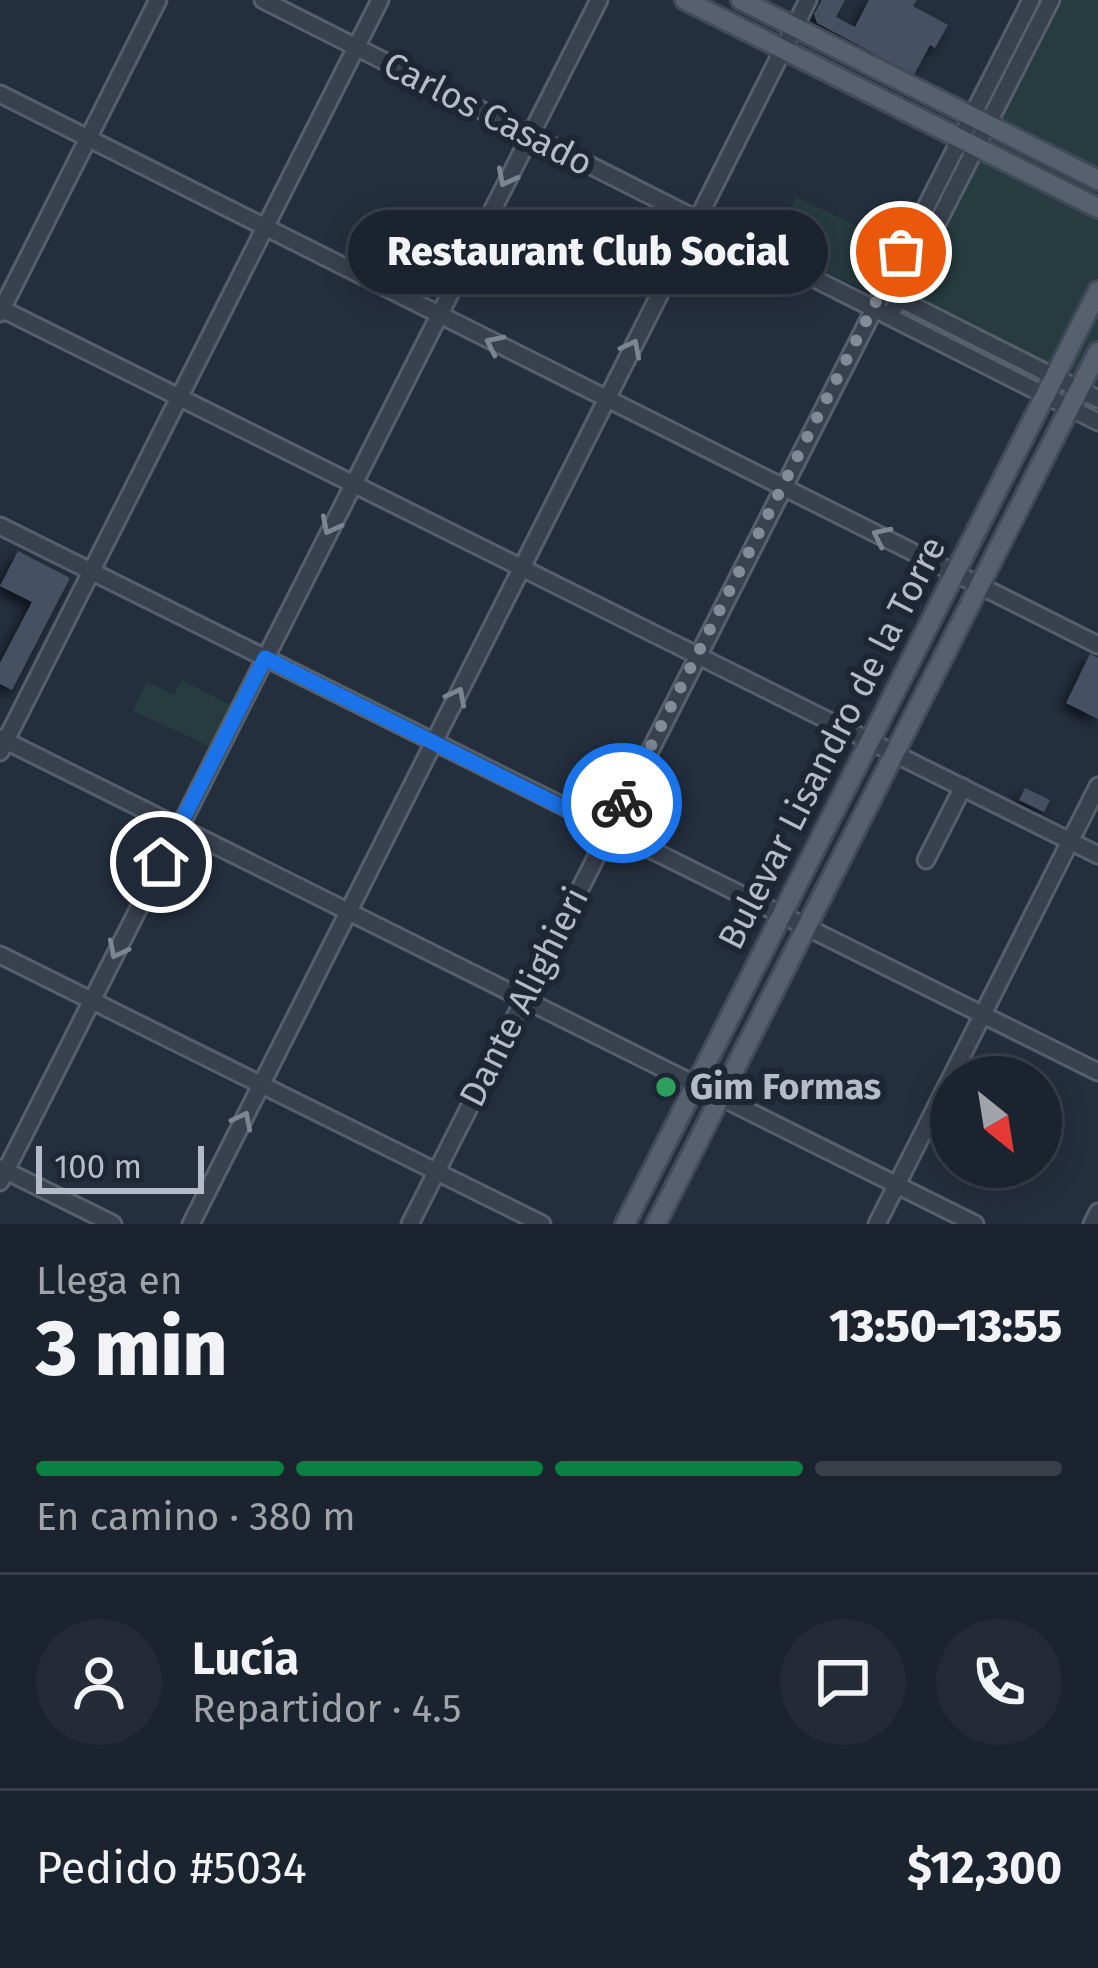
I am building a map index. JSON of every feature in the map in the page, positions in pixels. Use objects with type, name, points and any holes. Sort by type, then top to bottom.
[{"type":"main road","points":[[685,0],[1098,208]]},
{"type":"main road","points":[[741,0],[1098,180]]},
{"type":"main road","name":"Bulevar Lisandro de la Torre","points":[[625,1224],[1098,291]]},
{"type":"main road","name":"Bulevar Lisandro de la Torre","points":[[656,1224],[1098,352]]},
{"type":"street","points":[[158,0],[1,310],[1098,855]]},
{"type":"street","name":"Carlos Casado","points":[[263,0],[1098,422]]},
{"type":"street","points":[[380,0],[2,744],[975,1224]]},
{"type":"street","points":[[113,1224],[2,1174],[599,0]]},
{"type":"street","points":[[191,1224],[808,0]]},
{"type":"street","name":"Dante Alighieri","points":[[980,120],[1030,0]]},
{"type":"street","name":"Dante Alighieri","points":[[410,1224],[872,307],[1051,0]]},
{"type":"street","points":[[0,94],[1098,645]]},
{"type":"street","name":"Dante Alighieri","points":[[890,316],[968,142]]},
{"type":"street","points":[[881,290],[1098,399]]},
{"type":"street","points":[[0,526],[1098,1072]]},
{"type":"street","points":[[877,1224],[1098,786]]},
{"type":"street","points":[[926,860],[963,787]]},
{"type":"street","points":[[0,955],[542,1224]]},
{"type":"street","points":[[1092,1224],[1098,1212]]},
{"type":"green space","points":[[1056,0],[1098,0],[1098,394],[905,296]]},
{"type":"green space","points":[[796,197],[888,241],[865,290],[773,246]]},
{"type":"green space","points":[[182,680],[232,706],[211,747],[133,711],[147,681],[174,695]]},
{"type":"building","points":[[822,0],[845,0],[836,17],[855,27],[869,0],[917,0],[913,6],[948,25],[935,48],[930,45],[914,75],[817,23],[814,14]]},
{"type":"building","points":[[18,551],[70,578],[12,690],[0,684],[0,663],[32,602],[0,586]]},
{"type":"building","points":[[1090,654],[1098,658],[1098,719],[1066,703]]},
{"type":"building","points":[[1025,788],[1050,800],[1044,812],[1019,800]]},
{"type":"way so far","points":[[622,803],[901,252]]},
{"type":"place","name":"Restaurant Club Social","points":[[901,252]]},
{"type":"place","name":"Gim Formas","points":[[666,1087]]},
{"type":"route","points":[[161,862],[265,658],[608,830],[622,803]]}]
